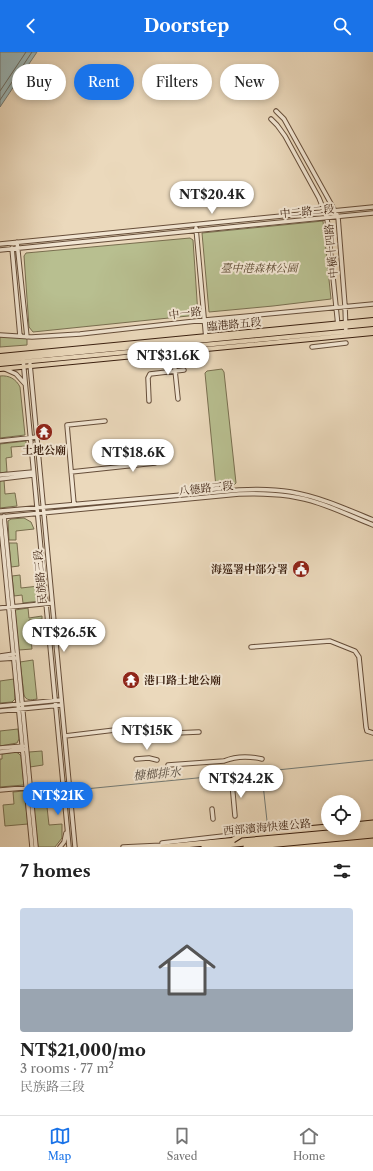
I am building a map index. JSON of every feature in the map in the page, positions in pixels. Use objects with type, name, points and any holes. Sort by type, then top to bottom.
[{"type":"highway","points":[[361,825],[373,824]]},
{"type":"highway","name":"西部濱海快速公路","points":[[163,847],[373,824]]},
{"type":"highway","points":[[233,840],[242,835],[321,827]]},
{"type":"highway","points":[[246,847],[373,834]]},
{"type":"highway","name":"西部濱海快速公路","points":[[204,847],[373,834]]},
{"type":"main road","name":"臨港路五段","points":[[346,329],[373,320]]},
{"type":"main road","name":"臨港路五段","points":[[26,360],[339,330],[373,324]]},
{"type":"main road","name":"臨港路五段","points":[[346,329],[373,333]]},
{"type":"main road","name":"臨港路五段","points":[[26,360],[346,329],[373,329]]},
{"type":"main road","name":"臨港路五段","points":[[26,360],[173,352],[207,342]]},
{"type":"main road","points":[[0,356],[26,360]]},
{"type":"main road","points":[[0,360],[26,360]]},
{"type":"main road","points":[[0,364],[26,360]]},
{"type":"main road","points":[[2,368],[26,360]]},
{"type":"street","name":"中橫十四路","points":[[276,111],[284,119],[338,217],[346,329]]},
{"type":"street","name":"中橫十四路","points":[[271,119],[278,125],[286,136],[327,218],[339,330]]},
{"type":"street","name":"中二路二段","points":[[0,244],[373,206]]},
{"type":"street","name":"中二路二段","points":[[0,250],[373,213]]},
{"type":"street","points":[[196,224],[207,342]]},
{"type":"street","points":[[17,242],[27,337]]},
{"type":"street","points":[[11,243],[20,336]]},
{"type":"street","name":"中一路","points":[[0,335],[27,337],[80,334],[336,306],[373,304]]},
{"type":"street","points":[[327,331],[329,346]]},
{"type":"street","points":[[312,347],[346,343]]},
{"type":"street","points":[[173,352],[178,399]]},
{"type":"street","name":"民族路三段","points":[[26,360],[25,384],[69,847]]},
{"type":"street","name":"民族路三段","points":[[26,360],[37,437],[75,847]]},
{"type":"street","points":[[2,368],[16,374],[25,384]]},
{"type":"street","points":[[149,401],[149,374],[184,370]]},
{"type":"street","points":[[74,504],[67,425],[105,421]]},
{"type":"street","points":[[0,441],[37,437]]},
{"type":"street","points":[[71,472],[156,463]]},
{"type":"street","points":[[0,475],[33,473]]},
{"type":"street","points":[[0,479],[33,473]]},
{"type":"street","name":"八德路三段","points":[[0,511],[268,490],[306,495],[337,505],[373,520]]},
{"type":"street","name":"八德路三段","points":[[1,517],[239,492],[264,493],[300,498],[318,503],[373,525]]},
{"type":"street","points":[[1,517],[4,559],[16,656],[32,847]]},
{"type":"street","points":[[0,608],[52,603]]},
{"type":"street","points":[[251,647],[330,641],[355,651],[359,657],[366,727],[367,731],[373,733]]},
{"type":"street","points":[[0,656],[16,656]]},
{"type":"street","points":[[0,659],[16,656]]},
{"type":"street","points":[[0,706],[61,700]]},
{"type":"street","points":[[0,711],[62,705]]},
{"type":"street","points":[[65,736],[173,723],[175,733],[199,732]]},
{"type":"street","points":[[0,748],[24,747]]},
{"type":"street","points":[[0,752],[24,747]]},
{"type":"street","points":[[168,765],[224,761],[244,757],[262,759]]},
{"type":"street","points":[[136,759],[150,758],[157,760]]},
{"type":"street","points":[[232,783],[235,816]]},
{"type":"street","points":[[0,790],[69,784]]},
{"type":"street","points":[[28,788],[36,847]]},
{"type":"street","points":[[212,809],[212,819]]},
{"type":"street","points":[[270,833],[321,827]]},
{"type":"street","points":[[122,847],[265,833],[321,829]]},
{"type":"street","points":[[60,847],[67,830]]},
{"type":"street","points":[[226,847],[272,845],[373,834]]},
{"type":"green space","name":"臺中港森林公園","points":[[323,221],[331,299],[209,312],[202,233]]},
{"type":"green space","points":[[190,238],[193,240],[198,315],[33,332],[29,327],[24,256],[26,253]]},
{"type":"green space","points":[[0,336],[27,339],[27,345],[0,347]]},
{"type":"green space","points":[[222,369],[224,372],[236,483],[234,485],[216,487],[205,373],[207,371]]},
{"type":"green space","points":[[0,376],[12,378],[20,387],[25,435],[0,438]]},
{"type":"green space","points":[[26,441],[26,446],[11,447],[12,457],[6,458],[7,472],[0,473],[0,444]]},
{"type":"green space","points":[[4,480],[5,494],[15,493],[17,506],[0,508],[0,481]]},
{"type":"green space","points":[[24,518],[31,522],[34,529],[16,531],[16,540],[9,540],[8,521],[11,519]]},
{"type":"green space","points":[[9,543],[17,543],[19,566],[11,567]]},
{"type":"green space","points":[[20,575],[21,588],[39,586],[40,601],[23,603],[22,595],[14,596],[12,576]]},
{"type":"green space","points":[[28,608],[29,618],[42,616],[42,619],[29,620],[32,649],[19,650],[15,610]]},
{"type":"green space","points":[[33,660],[37,699],[29,700],[24,695],[20,662]]},
{"type":"green space","points":[[14,679],[15,699],[12,702],[0,703],[0,681]]},
{"type":"green space","points":[[18,729],[19,739],[17,743],[0,746],[0,731]]},
{"type":"green space","points":[[42,751],[43,765],[30,767],[29,752]]},
{"type":"green space","points":[[15,752],[21,756],[24,785],[0,787],[0,759],[2,759],[2,754]]},
{"type":"green space","points":[[45,789],[49,825],[62,824],[62,838],[55,847],[38,847],[32,790]]},
{"type":"green space","points":[[24,791],[28,824],[5,826],[3,805],[14,804],[13,792]]},
{"type":"water","points":[[0,52],[37,52],[29,64],[12,64],[12,89],[0,107]]},
{"type":"waterway","points":[[258,772],[373,760]]},
{"type":"waterway","name":"槺榔排水","points":[[75,790],[258,772],[262,775],[268,830]]},
{"type":"place","name":"土地公廟","points":[[44,432]]},
{"type":"place","name":"海巡署中部分署","points":[[301,569]]},
{"type":"place","name":"港口路土地公廟","points":[[131,680]]}]
